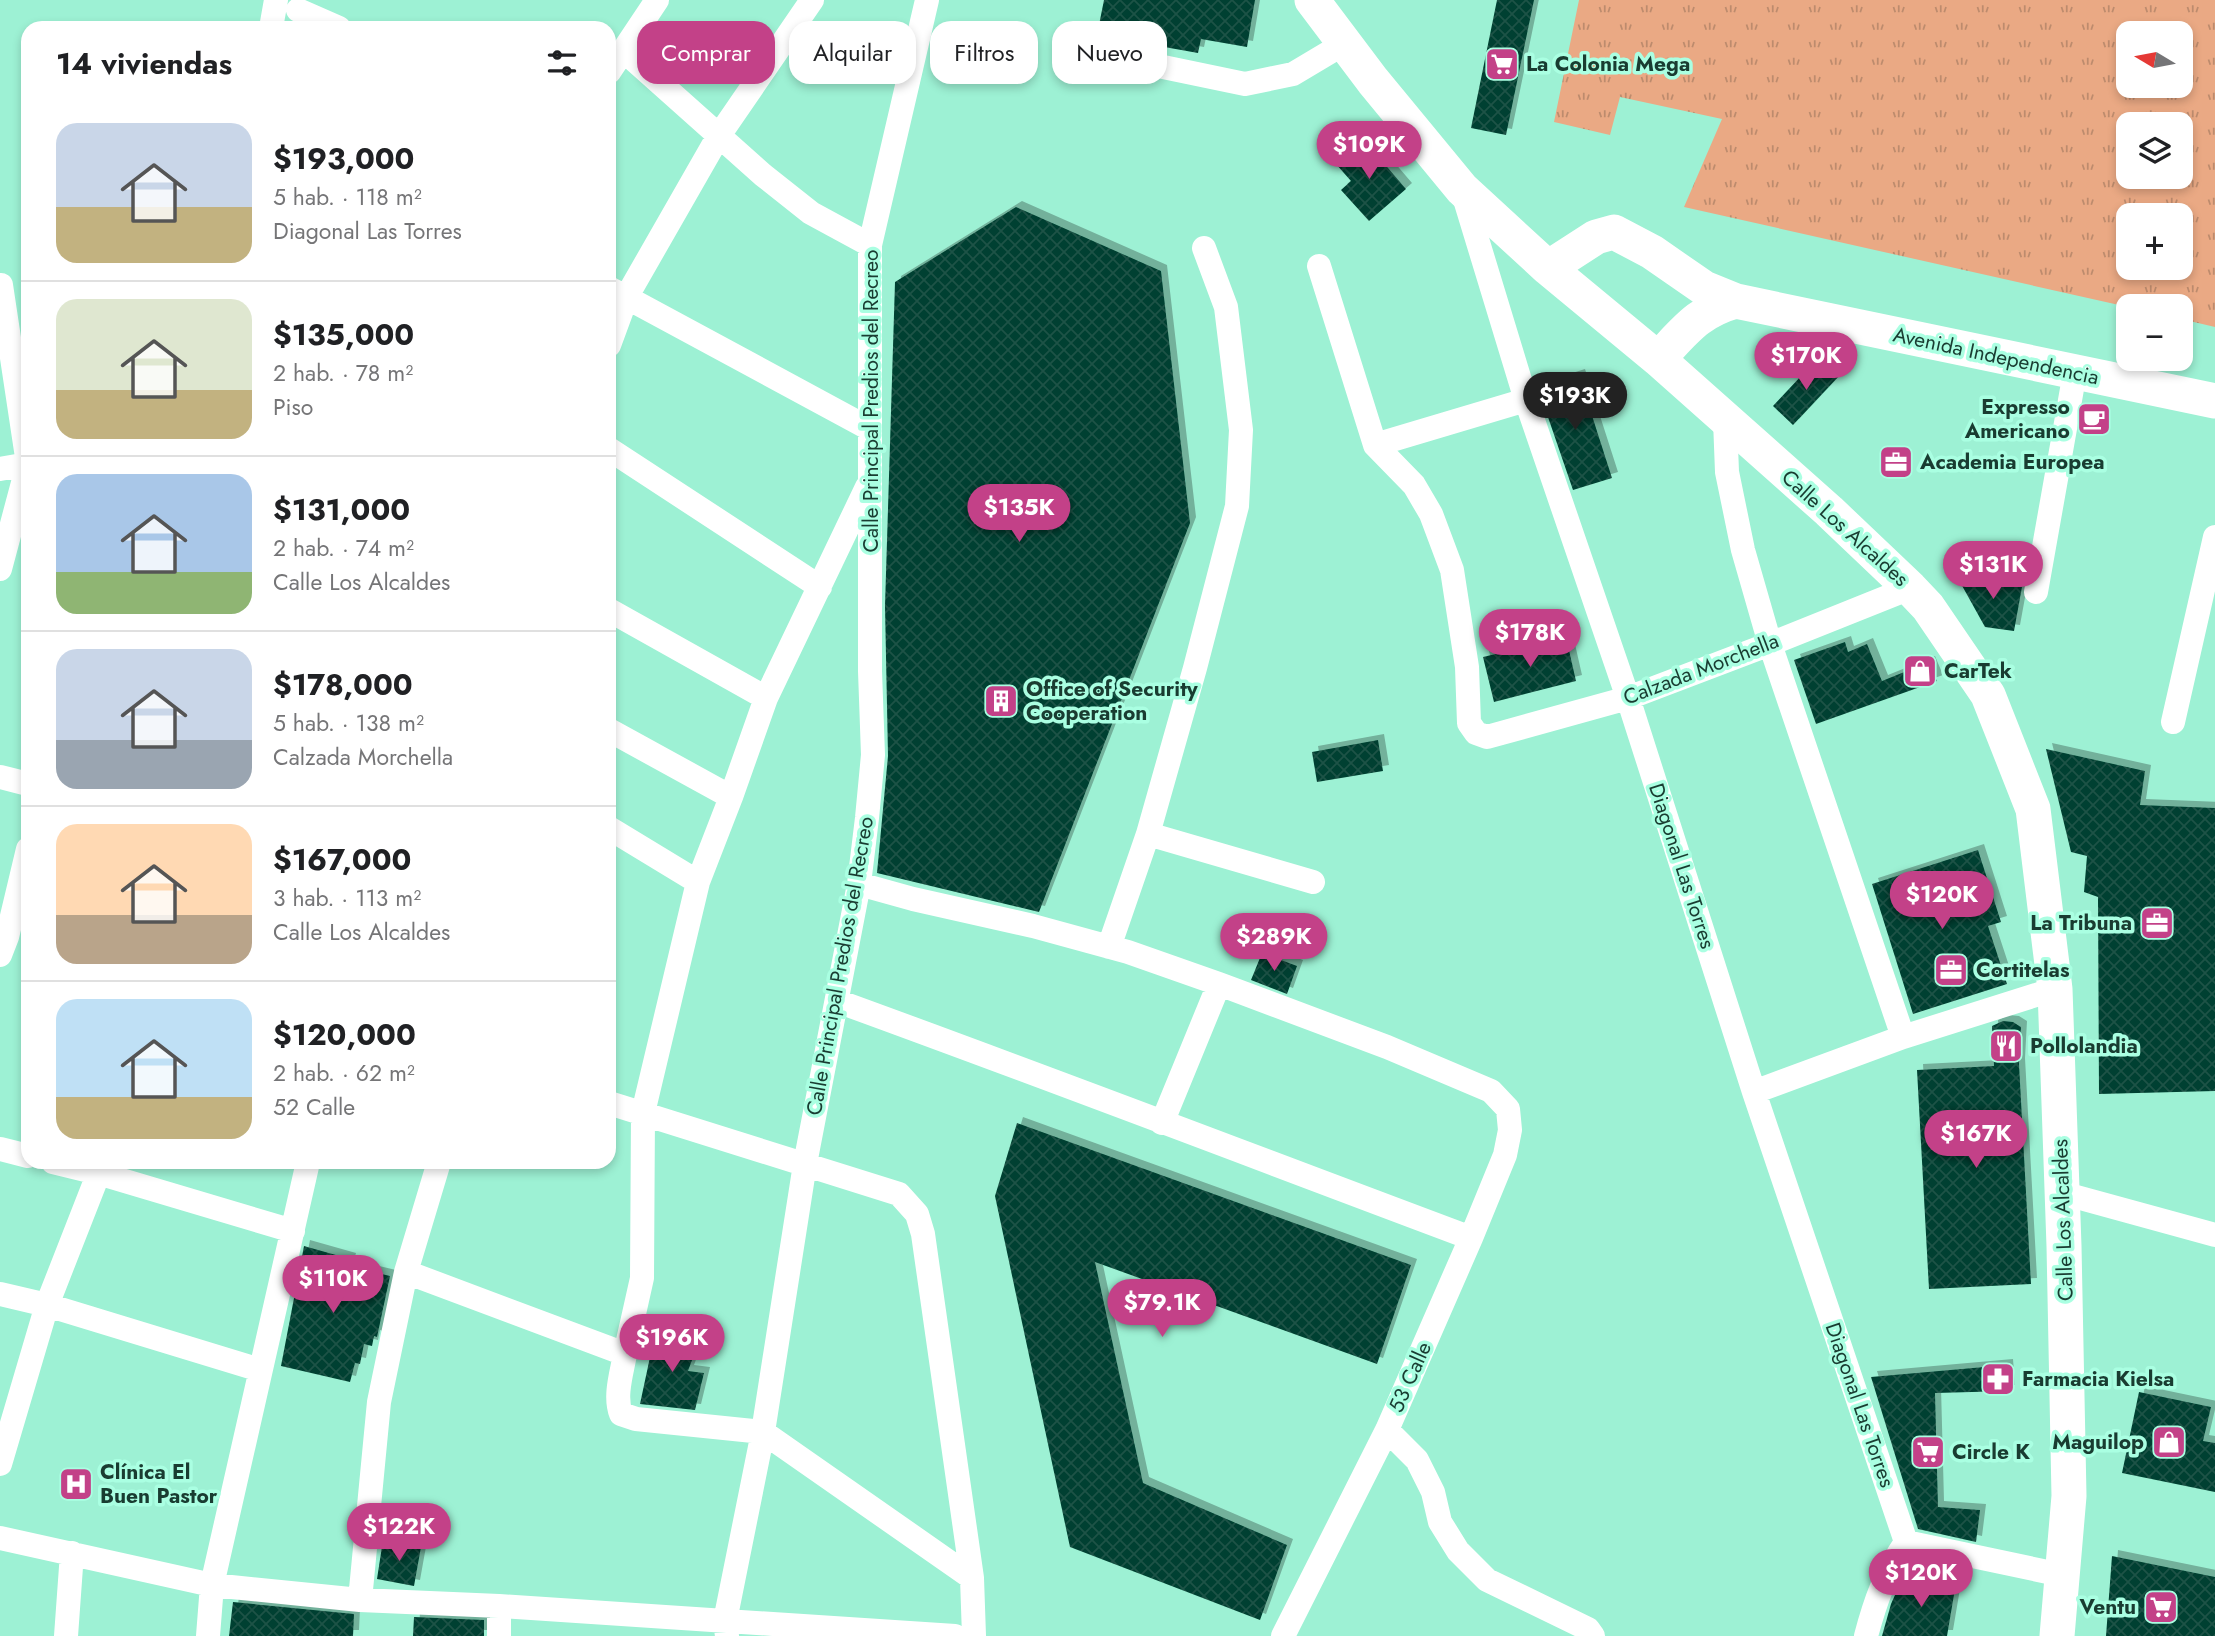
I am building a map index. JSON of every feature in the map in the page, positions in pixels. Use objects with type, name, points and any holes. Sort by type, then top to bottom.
[{"type":"main road","name":"Calle Los Alcaldes","points":[[1312,0],[1373,81],[1462,189],[1548,268],[1658,359],[1829,511],[1910,588],[1928,607],[1988,695],[2033,809],[2055,989],[2069,1496],[2057,1636]]},
{"type":"main road","name":"Avenida Independencia","points":[[1548,268],[1596,237],[1614,232],[1652,252],[1704,289],[1736,301],[2215,401]]},
{"type":"main road","points":[[1658,359],[1701,315],[1736,301]]},
{"type":"street","points":[[616,62],[657,0]]},
{"type":"street","points":[[812,0],[719,136],[618,292],[870,429]]},
{"type":"street","name":"Calle Principal Predios del Recreo","points":[[726,1628],[763,1432],[805,1164],[859,884],[873,755],[870,671],[870,245],[927,0]]},
{"type":"street","points":[[291,9],[321,21]]},
{"type":"street","points":[[1167,68],[1245,84],[1293,74],[1345,43]]},
{"type":"street","points":[[624,51],[763,175],[811,213],[870,245]]},
{"type":"street","name":"Diagonal Las Torres","points":[[1462,189],[1526,400],[1628,698],[1754,1092],[1906,1542]]},
{"type":"street","points":[[1109,947],[1148,834],[1237,506],[1241,430],[1226,307],[1204,248]]},
{"type":"street","points":[[1319,266],[1375,445],[1526,400]]},
{"type":"street","points":[[1,285],[21,418]]},
{"type":"street","points":[[2036,592],[2076,372]]},
{"type":"street","points":[[1725,420],[1727,472],[1743,550],[1770,644],[1903,1037]]},
{"type":"street","name":"Calzada Morchella","points":[[1375,445],[1414,485],[1431,514],[1452,570],[1467,667],[1469,723],[1476,733],[1487,737],[1628,698],[1910,588]]},
{"type":"street","points":[[616,454],[820,587]]},
{"type":"street","points":[[0,469],[21,465]]},
{"type":"street","points":[[871,480],[766,698],[698,882],[643,1113],[642,1278],[625,1354],[618,1407],[621,1414],[636,1419],[763,1432],[972,1578]]},
{"type":"street","points":[[0,569],[21,490]]},
{"type":"street","points":[[2173,722],[2215,537]]},
{"type":"street","points":[[616,614],[766,698]]},
{"type":"street","points":[[616,734],[731,797]]},
{"type":"street","points":[[0,777],[21,782]]},
{"type":"street","points":[[616,832],[698,882]]},
{"type":"street","points":[[1148,834],[1313,882]]},
{"type":"street","points":[[9,943],[21,884]]},
{"type":"street","points":[[859,884],[1109,947],[1219,984],[1162,1123]]},
{"type":"street","name":"53 Calle","points":[[1219,984],[1387,1047],[1491,1091],[1508,1109],[1510,1129],[1505,1155],[1387,1430],[1283,1636]]},
{"type":"street","points":[[1754,1092],[1903,1037],[2055,989]]},
{"type":"street","points":[[837,1001],[1471,1238]]},
{"type":"street","points":[[616,1105],[899,1194],[917,1214],[923,1234],[972,1578],[974,1636]]},
{"type":"street","points":[[0,1149],[21,1154]]},
{"type":"street","points":[[0,1465],[47,1305],[101,1169]]},
{"type":"street","points":[[104,1169],[292,1231]]},
{"type":"street","points":[[208,1636],[212,1585],[306,1169]]},
{"type":"street","points":[[360,1600],[379,1402],[406,1272],[437,1169]]},
{"type":"street","points":[[2062,1193],[2215,1235]]},
{"type":"street","points":[[406,1272],[625,1354]]},
{"type":"street","points":[[0,1294],[47,1305],[260,1370]]},
{"type":"street","points":[[1387,1430],[1417,1460],[1433,1492],[1440,1522],[1458,1551],[1487,1580],[1588,1629],[1593,1636]]},
{"type":"street","points":[[0,1538],[212,1585],[360,1600],[499,1606],[726,1628],[955,1636]]},
{"type":"street","points":[[1866,1636],[1874,1605],[1892,1562],[1906,1542],[2062,1575]]},
{"type":"street","points":[[66,1636],[72,1553]]},
{"type":"street","points":[[499,1606],[499,1636]]},
{"type":"green space","points":[[1579,0],[2215,0],[2215,327],[2193,322],[2193,294],[2116,294],[2116,304],[1684,207],[1722,119],[1620,97],[1610,135],[1554,122]]},
{"type":"building","points":[[1104,0],[1255,0],[1247,47],[1201,39],[1198,53],[1167,47],[1167,21],[1100,21]]},
{"type":"building","name":"La Colonia Mega","points":[[1497,0],[1534,0],[1506,135],[1471,128]]},
{"type":"building","points":[[1364,140],[1406,189],[1369,221],[1341,190],[1351,181],[1336,164]]},
{"type":"building","name":"Office of Security Cooperation","points":[[1016,207],[1161,271],[1190,523],[1039,912],[877,873],[888,756],[885,606],[895,282]]},
{"type":"building","points":[[1818,358],[1838,377],[1793,425],[1773,406]]},
{"type":"building","points":[[1579,375],[1612,478],[1573,490],[1538,388]]},
{"type":"building","points":[[1955,573],[2022,587],[2014,631],[1985,627]]},
{"type":"building","points":[[1566,637],[1576,681],[1494,702],[1483,657]]},
{"type":"building","points":[[1845,642],[1848,652],[1867,644],[1882,681],[1929,662],[1937,681],[1816,724],[1794,660]]},
{"type":"building","points":[[1378,740],[1383,771],[1317,782],[1312,752]]},
{"type":"building","name":"La Tribuna","points":[[2046,749],[2145,771],[2140,805],[2215,808],[2215,1091],[2099,1094],[2098,897],[2084,892],[2087,856],[2071,852]]},
{"type":"building","points":[[1978,850],[2001,922],[1988,926],[2007,984],[1913,1014],[1872,884]]},
{"type":"building","points":[[1262,953],[1297,966],[1287,994],[1251,980]]},
{"type":"building","points":[[2003,1021],[2013,1022],[2021,1027],[2019,1064],[2031,1284],[1929,1289],[1917,1070],[1994,1066],[1992,1026]]},
{"type":"building","points":[[1017,1123],[1411,1265],[1377,1364],[1095,1262],[1143,1483],[1287,1545],[1260,1620],[1070,1547],[995,1196]]},
{"type":"building","points":[[304,1246],[350,1259],[348,1266],[390,1276],[377,1337],[374,1336],[372,1346],[364,1344],[360,1364],[355,1363],[350,1382],[281,1366]]},
{"type":"building","points":[[656,1329],[672,1337],[699,1341],[688,1371],[704,1373],[695,1410],[640,1404]]},
{"type":"building","points":[[2007,1365],[2009,1391],[1935,1393],[1938,1507],[1980,1510],[1976,1542],[1918,1529],[1871,1377]]},
{"type":"building","name":"Maguilop","points":[[2139,1392],[2211,1407],[2203,1441],[2215,1443],[2215,1492],[2122,1473]]},
{"type":"building","points":[[383,1540],[421,1547],[414,1586],[377,1579]]},
{"type":"building","name":"Ventu","points":[[2112,1556],[2215,1577],[2215,1636],[2106,1636]]},
{"type":"building","points":[[1903,1577],[1956,1583],[1947,1636],[1882,1636],[1891,1604]]},
{"type":"building","points":[[233,1602],[354,1614],[353,1636],[229,1636]]},
{"type":"building","points":[[414,1617],[484,1620],[484,1636],[413,1636]]},
{"type":"place","name":"La Colonia Mega","points":[[1502,64]]},
{"type":"place","name":"Expresso Americano","points":[[2094,419]]},
{"type":"place","name":"Academia Europea","points":[[1896,462]]},
{"type":"place","name":"CarTek","points":[[1920,671]]},
{"type":"place","name":"Office of Security Cooperation","points":[[1001,701]]},
{"type":"place","name":"La Tribuna","points":[[2157,923]]},
{"type":"place","name":"Cortitelas","points":[[1951,970]]},
{"type":"place","name":"Pollolandia","points":[[2006,1046]]},
{"type":"place","name":"Farmacia Kielsa","points":[[1998,1379]]},
{"type":"place","name":"Maguilop","points":[[2169,1442]]},
{"type":"place","name":"Circle K","points":[[1928,1452]]},
{"type":"place","name":"Clínica El Buen Pastor","points":[[76,1484]]},
{"type":"place","name":"Ventu","points":[[2161,1607]]}]
